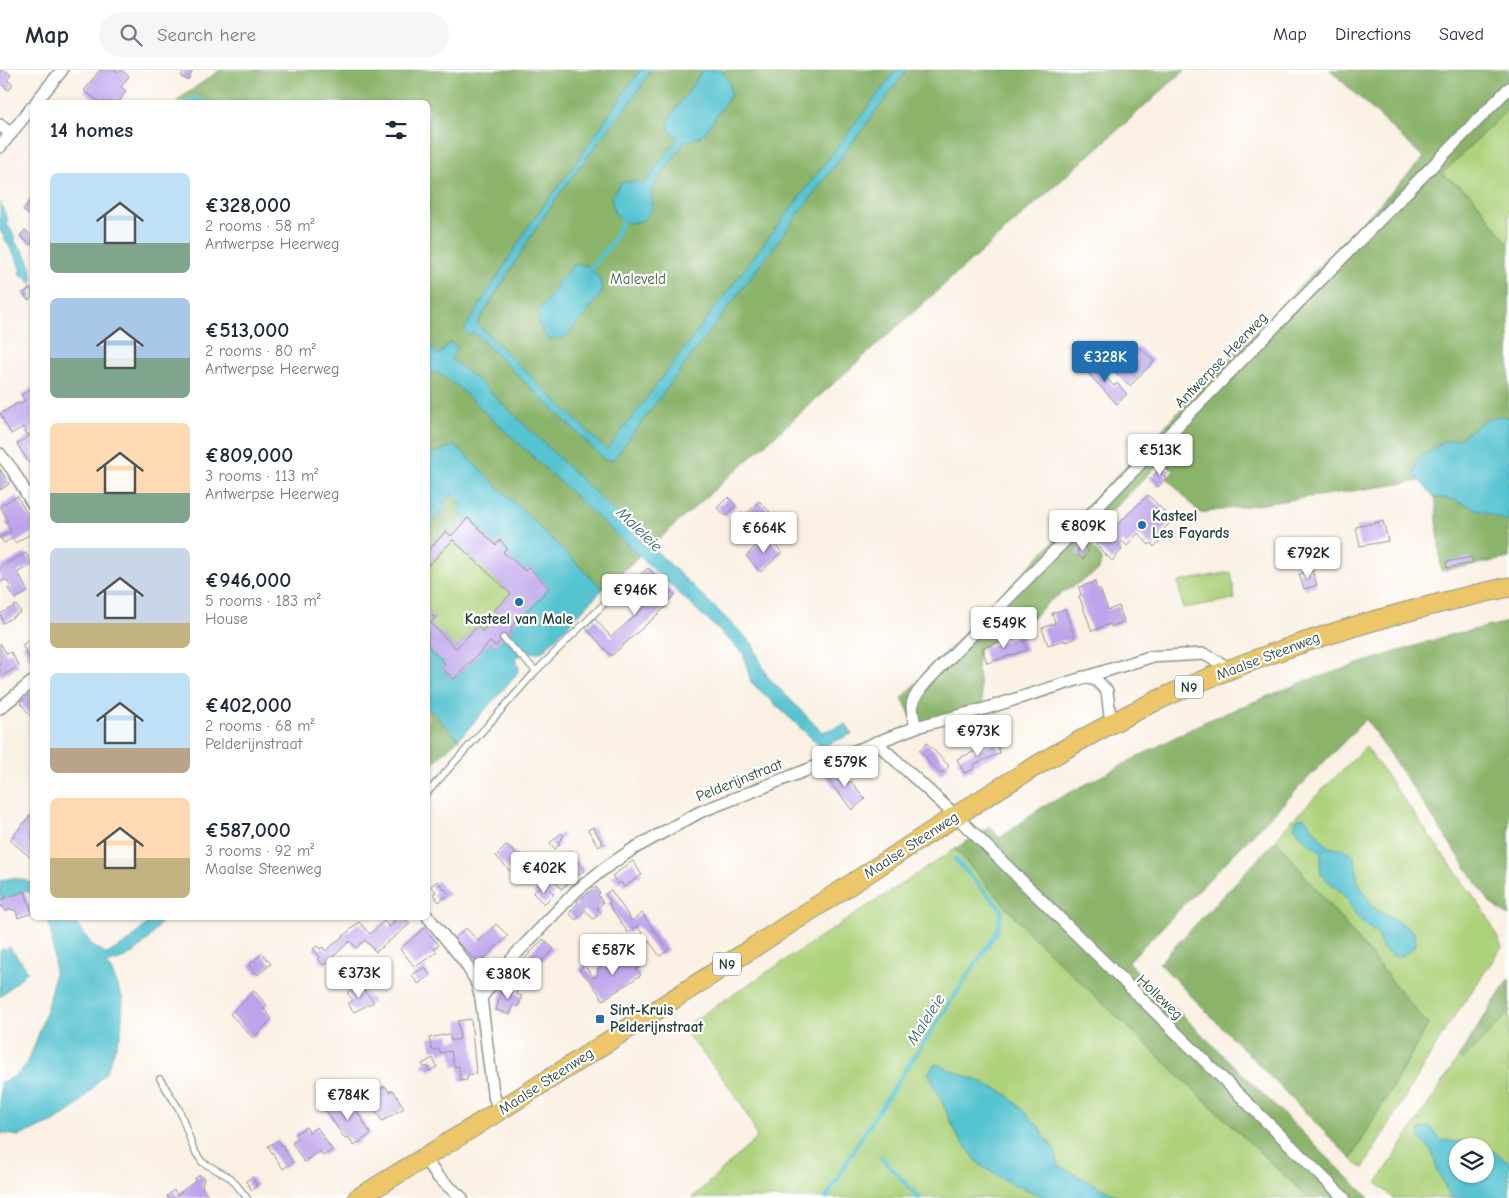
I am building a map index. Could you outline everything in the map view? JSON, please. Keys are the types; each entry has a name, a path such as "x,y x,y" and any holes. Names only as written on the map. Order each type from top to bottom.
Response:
{"main road":[{"name":"Maalse Steenweg","path":"358,1198 499,1111 956,816 1055,755 1111,724 1160,700 1230,670 1316,637 1443,602 1509,587"}],"street":[{"path":"38,100 62,70"},
{"name":"Antwerpse Heerweg","path":"916,727 911,710 913,701 929,679 1509,88"},
{"path":"0,148 30,110"},
{"path":"0,125 11,134"},
{"path":"0,454 12,469 30,500"},
{"name":"Pelderijnstraat","path":"481,998 516,954 576,891 604,868 700,812 916,727 984,709 1150,657 1204,654 1230,670"},
{"path":"1083,677 1096,680 1107,691 1111,724"},
{"path":"0,708 30,684"},
{"name":"Holleweg","path":"876,742 956,816 1344,1198"},
{"path":"430,920 472,972 481,998 490,1078 499,1111"},
{"path":"424,1158 438,1176 462,1198"}],"lane":[{"path":"430,790 536,671 606,602"},
{"path":"503,638 536,671"},
{"path":"160,1079 179,1109 194,1150 202,1162 231,1178 247,1198"}],"green space":[{"name":"Maleveld","path":"220,70 1185,70 603,589 455,445 430,455 430,100 179,99"},
{"path":"1330,70 1509,70 1509,108 1442,174 1471,194 1509,245 1509,558 1441,571 1434,479 1200,513 1167,478 1174,471 1162,461 1084,538 1102,558 1099,570 1051,600 1021,629 979,648 977,668 984,709 916,727 902,698 1424,158"},
{"path":"1509,108 1509,245 1471,194 1442,174"},
{"path":"452,494 463,505 459,511 468,518 451,536 446,532 430,549 430,524 446,507 442,503"},
{"path":"453,540 511,594 494,610 498,614 494,615 495,619 482,631 477,626 456,648 430,623 435,618 430,614 430,564"},
{"path":"1231,572 1235,599 1183,608 1178,582"},
{"path":"1509,622 1509,916 1491,904 1366,719 1128,962 1369,1198 1308,1198 1031,935 955,849 990,827 1000,838 1041,808 1204,722 1303,682 1446,636"},
{"path":"430,710 459,739 430,766"},
{"path":"1366,747 1486,914 1502,947 1445,1030 1363,1168 1351,1159 1428,1025 1276,840 1287,825"},
{"path":"1276,840 1428,1025 1351,1159 1159,963"},
{"path":"955,849 1031,935 1308,1198 692,1198 757,1138 735,1094 682,1028"},
{"path":"1509,979 1509,1198 1393,1198 1377,1183"},
{"path":"1509,979 1509,1013 1462,1061 1459,1057"}],"water":[{"path":"640,70 651,70 634,97 562,190 477,324 607,450 896,70 907,70 613,460 605,460 473,332 470,336 464,330 532,221 570,171"},
{"path":"703,70 721,70 730,83 730,96 704,134 690,141 686,140 651,191 653,208 643,221 627,223 614,213 611,197 621,183 638,181 643,185 678,138 669,130 669,119"},
{"path":"0,201 8,221 7,224 15,237 15,242 24,252 29,262 30,283 20,275 19,270 22,271 22,269 18,265 0,230"},
{"path":"574,265 586,265 598,276 603,290 585,316 564,338 548,339 540,327 538,312 554,290 558,281"},
{"path":"450,342 458,348 450,358 480,382 752,643 767,676 822,732 846,724 852,734 821,747 751,682 743,653 457,386 438,373 430,373 430,346 439,355"},
{"path":"1502,415 1509,418 1509,522 1454,500 1434,497 1414,474 1417,460 1443,442 1459,439 1485,420"},
{"path":"455,445 603,589 543,651 535,653 524,651 516,659 519,669 515,676 459,739 430,710 430,649 445,663 441,668 454,679 490,642 495,646 512,631 511,627 536,574 529,567 525,571 503,552 507,548 500,541 496,545 458,511 463,505 452,494 442,503 446,507 430,524 430,455"},
{"path":"1304,817 1328,847 1343,849 1352,854 1356,863 1358,881 1375,908 1380,913 1414,932 1416,944 1410,951 1398,956 1387,952 1382,947 1377,932 1361,921 1341,892 1323,876 1320,870 1321,859 1319,851 1303,838 1294,826 1297,819"},
{"path":"11,878 30,882 30,892 25,891 1,900 0,881"},
{"path":"48,920 74,920 93,946 107,954 131,940 150,920 162,920 152,935 131,955 106,964 112,972 123,999 121,1033 106,1072 77,1106 54,1122 19,1136 0,1133 0,1082 20,1072 31,1054 42,1025 54,974 52,939"},
{"path":"9,947 25,966 27,972 0,997 0,951 3,948 5,950"},
{"path":"935,1064 989,1085 1008,1095 1039,1127 1056,1153 1059,1166 1121,1198 1046,1198 1006,1181 981,1166 958,1137 928,1072"},
{"path":"1431,1127 1440,1140 1449,1141 1449,1183 1494,1183 1494,1152 1509,1162 1509,1198 1451,1198 1438,1172 1431,1150 1419,1138 1420,1129"}],"building":[{"path":"0,70 5,70 11,75 7,80 13,84 9,90 0,85"},
{"path":"100,70 116,70 118,72 121,70 129,76 121,87 126,91 120,100 97,100 84,91"},
{"path":"184,70 192,72 188,80 181,77"},
{"path":"30,200 30,216 23,210"},
{"path":"25,230 30,234 30,244 20,236"},
{"path":"30,289 30,298 28,300 23,293"},
{"path":"1139,347 1154,361 1130,386 1116,373 1126,362 1130,366 1138,358 1133,353"},
{"path":"1090,361 1114,386 1117,383 1127,394 1117,404 1083,368"},
{"path":"30,389 30,433 27,435 23,427 11,434 0,414 25,401 21,395"},
{"path":"30,435 30,462 29,463 17,444"},
{"path":"1164,465 1169,471 1158,487 1150,479"},
{"path":"0,469 9,484 0,490"},
{"name":"Kasteel Les Fayards","path":"1148,495 1173,520 1160,533 1164,537 1154,547 1151,543 1149,545 1138,533 1127,546 1122,541 1118,546 1122,550 1112,561 1096,545"},
{"path":"17,496 30,519 30,534 15,543 12,538 4,543 0,537 11,531 5,522 8,521 0,506"},
{"path":"728,497 736,505 726,516 717,508"},
{"path":"759,501 770,512 755,527 744,517"},
{"name":"Kasteel van Male","path":"468,518 496,545 500,540 507,548 503,552 525,571 529,567 549,588 511,627 512,631 495,646 490,642 454,679 441,667 445,663 430,649 430,623 456,648 478,626 482,631 495,619 494,615 498,614 494,610 511,594 453,540 430,564 430,549 446,531 451,536"},
{"path":"1383,521 1388,541 1360,546 1356,527"},
{"path":"766,536 782,552 761,572 746,556"},
{"path":"1082,544 1089,551 1083,559 1078,555 1077,551"},
{"path":"26,553 30,566 18,572 28,592 15,599 8,589 11,588 6,579 0,583 0,567"},
{"path":"1472,557 1473,563 1447,568 1446,562"},
{"path":"648,568 675,595 666,604 667,606 611,656 586,628 595,619 611,637 657,596 638,577"},
{"path":"1312,570 1317,585 1304,589 1299,574"},
{"path":"1095,582 1097,589 1100,589 1108,610 1119,606 1124,622 1111,627 1110,624 1092,631 1079,596 1081,595 1079,587"},
{"path":"16,605 21,612 3,623 0,614"},
{"path":"1065,609 1075,639 1048,645 1042,628 1055,623 1052,613"},
{"name":"Kasteel van Male","path":"430,615 435,618 430,623"},
{"path":"1021,635 1027,650 987,663 982,648"},
{"path":"30,640 30,659 22,645"},
{"path":"0,643 7,654 11,652 19,666 0,677"},
{"path":"30,694 30,715 20,702"},
{"path":"996,742 1000,753 973,765 974,769 964,773 957,759"},
{"path":"927,743 949,766 941,774 927,761 919,750"},
{"path":"837,768 848,783 851,781 865,799 852,810 823,773"},
{"path":"30,815 30,857 10,840"},
{"path":"593,827 603,844 599,847 588,830"},
{"path":"561,833 564,836 558,842 560,844 555,849 550,843"},
{"path":"507,845 522,861 511,872 496,856"},
{"path":"569,852 585,870 561,889 551,876 553,874 550,870 554,867 557,870 562,866 559,862"},
{"path":"633,861 642,875 624,887 621,882 618,884 612,876"},
{"path":"437,881 449,894 439,902 433,894 436,892 431,886"},
{"path":"543,883 554,894 544,904 533,893"},
{"path":"596,887 603,903 597,908 601,913 593,919 585,910 576,920 569,913 578,903 577,901"},
{"path":"611,890 632,921 642,913 668,950 660,956 637,926 628,933 608,903 611,902 605,894"},
{"path":"25,891 30,907 30,914 18,918 16,911 11,909 5,911 3,906 0,907 0,900"},
{"path":"394,920 407,920 410,924 376,952 365,940 356,948 350,941 324,965 318,959 320,957 313,949 317,946 320,949 323,947 326,951 359,922 370,934 384,921 389,927 395,922"},
{"path":"496,924 508,936 479,963 454,939 466,928 478,941"},
{"path":"424,928 439,945 434,949 437,952 415,967 400,949"},
{"path":"543,939 554,949 531,973 528,969 524,973 517,967"},
{"path":"262,953 271,964 258,975 249,965"},
{"path":"625,955 629,961 634,957 641,966 636,970 641,975 603,1000 591,982 579,970 584,965 594,978 602,965 605,969"},
{"path":"425,967 430,976 418,984 412,975"},
{"path":"338,972 343,979 336,984 331,976"},
{"path":"358,984 374,1002 354,1012 348,1004 353,1000 347,993"},
{"path":"503,986 517,990 516,994 522,996 518,1007 513,1005 510,1015 496,1010"},
{"path":"254,991 267,1005 264,1009 272,1019 253,1038 230,1014"},
{"path":"471,1019 476,1074 467,1075 467,1080 460,1081 459,1066 454,1067 451,1051 440,1053 439,1049 432,1050 429,1038 449,1034 451,1041 460,1039 458,1021"},
{"path":"433,1058 437,1067 429,1071 427,1066 424,1068 422,1064"},
{"path":"385,1086 389,1092 393,1090 404,1108 382,1121 367,1097"},
{"path":"347,1095 371,1134 354,1146 348,1137 345,1139 325,1109"},
{"path":"306,1127 309,1132 317,1127 332,1150 323,1156 320,1151 304,1162 292,1143 298,1139 295,1134"},
{"path":"278,1140 293,1162 283,1169 268,1146"},
{"path":"200,1175 204,1178 202,1187 210,1198 168,1198 167,1196 174,1190 177,1195"},
{"path":"252,1177 257,1186 252,1190 246,1181"}],"waterway":[{"name":"Maleleie","path":"192,100 196,98 200,100"},
{"path":"590,269 612,243 623,220"},
{"name":"Maleleie","path":"826,1198 862,1136 996,933 1002,910 955,859"},
{"path":"881,1157 919,1198"}],"place":[{"name":"Kasteel Les Fayards","path":"1142,525"},
{"name":"Kasteel van Male","path":"519,602"},
{"name":"Sint-Kruis Pelderijnstraat","path":"600,1019"}]}
